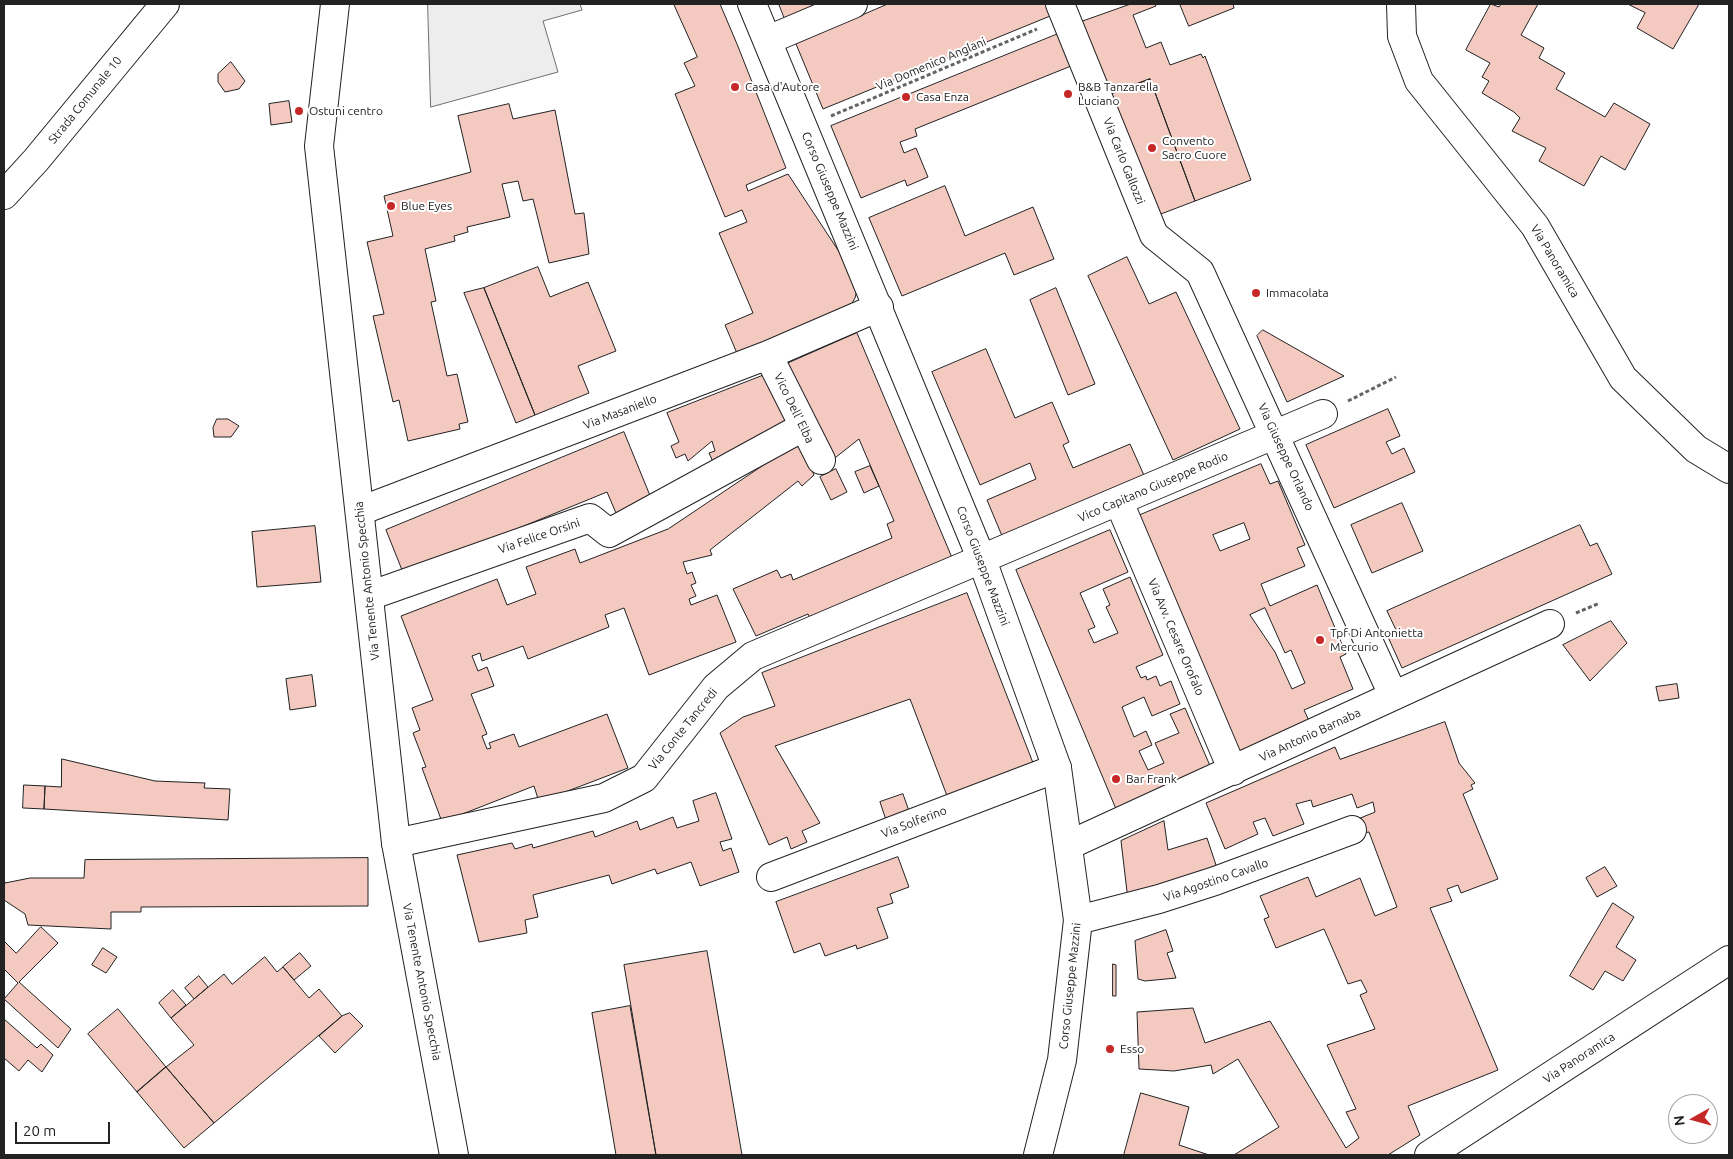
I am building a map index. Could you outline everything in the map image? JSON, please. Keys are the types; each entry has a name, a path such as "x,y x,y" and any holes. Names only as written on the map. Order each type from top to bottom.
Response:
{"street":[{"name":"Strada Comunale 10","path":"4,196 165,4"},
{"name":"Via Tenente Antonio Specchia","path":"335,4 319,146 396,843 454,1155"},
{"name":"Corso Giuseppe Mazzini","path":"752,4 982,560 1058,768 1078,920 1062,1060 1038,1155"},
{"path":"768,40 853,4"},
{"name":"Via Panoramica","path":"1401,4 1402,36 1419,81 1535,226 1622,378 1696,449 1729,469"},
{"name":"Via Carlo Gallozzi","path":"1063,10 1154,236"},
{"name":"Via Giuseppe Orlando","path":"1154,236 1200,272 1276,434 1394,695"},
{"name":"Via Masaniello","path":"360,511 768,355 878,307"},
{"name":"Vico Dell' Elba","path":"768,355 821,460"},
{"name":"Vico Capitano Giuseppe Rodio","path":"982,560 1323,414"},
{"name":"Via Felice Orsini","path":"369,596 590,518 609,533 804,427"},
{"name":"Via Avv. Cesare Orofalo","path":"1119,502 1233,771"},
{"name":"Via Conte Tancredi","path":"396,843 604,798 644,778 716,687 753,656 982,560"},
{"name":"Via Antonio Barnaba","path":"1069,845 1550,624"},
{"name":"Via Solferino","path":"771,876 1058,768"},
{"name":"Via Agostino Cavallo","path":"1078,920 1215,882 1352,830"},
{"name":"Via Panoramica","path":"1429,1155 1729,960"}],"path":[{"name":"Via Domenico Anglani","path":"803,128 1063,10"},
{"path":"1323,414 1396,377"}],"shaded area":[{"path":"428,4 580,4 582,10 543,21 558,72 431,107"}],"building":[{"path":"674,4 720,4 737,44 786,168 746,185 748,191 788,174 859,282 855,298 847,312 739,358 725,325 753,313 719,233 747,222 742,210 725,217 675,94 695,86 684,63 697,57"},
{"path":"779,4 825,4 785,19"},
{"path":"888,4 1050,4 1055,14 823,109 796,44"},
{"path":"1131,4 1155,4 1156,6 1133,15 1146,48 1161,42 1170,65 1201,54 1203,58 1205,56 1251,180 1195,201 1150,79 1108,95 1081,22"},
{"path":"1180,4 1233,4 1234,8 1189,26"},
{"path":"1491,4 1499,7 1501,4 1538,4 1521,35 1544,48 1539,58 1565,73 1556,89 1605,117 1614,103 1650,124 1625,170 1601,156 1584,186 1539,161 1546,148 1512,131 1520,118 1514,112 1482,93 1489,81 1482,77 1490,63 1466,50"},
{"path":"1628,4 1699,4 1673,49 1637,28 1645,13"},
{"path":"1063,32 1076,64 915,129 917,136 900,142 904,153 916,148 928,177 907,186 905,180 861,198 831,126"},
{"path":"231,62 245,81 239,89 225,92 218,82 218,74"},
{"name":"Convento Sacro Cuore","path":"1150,79 1195,201 1153,217 1108,95"},
{"path":"289,101 292,122 271,125 269,104"},
{"path":"509,104 513,119 555,110 575,214 584,213 589,254 549,263 533,199 523,201 518,181 502,184 510,217 467,227 468,232 454,236 455,241 425,249 436,301 431,302 447,376 457,374 468,422 459,424 460,429 408,441 399,400 393,402 373,316 384,314 367,242 393,236 384,196 471,172 458,116"},
{"path":"945,186 965,236 1033,207 1054,259 1014,275 1005,253 902,296 869,218"},
{"path":"1127,257 1149,304 1176,292 1240,429 1173,460 1088,276"},
{"path":"538,267 550,297 588,282 616,351 578,366 589,393 535,415 484,288"},
{"path":"484,288 535,415 516,423 464,293"},
{"path":"1056,288 1095,384 1068,395 1030,300"},
{"path":"1263,330 1344,376 1287,402 1257,336"},
{"path":"857,333 953,560 811,620 808,614 756,636 733,589 777,570 781,578 791,574 793,580 892,538 887,524 894,521 859,439 831,461 782,366"},
{"path":"986,349 1015,418 1052,402 1069,442 1063,445 1073,468 1130,444 1147,482 1005,543 987,500 1036,479 1030,463 980,485 932,372"},
{"path":"767,374 792,424 718,473 709,453 715,451 712,441 688,461 685,454 676,458 671,446 679,442 667,413"},
{"path":"1388,409 1400,436 1386,442 1392,454 1404,448 1415,472 1334,508 1306,445"},
{"path":"217,419 228,419 239,426 231,437 214,437 213,428"},
{"path":"624,432 651,498 616,513 607,492 404,575 386,530"},
{"path":"800,441 814,475 802,486 798,481 710,550 712,555 683,562 687,574 692,572 696,583 691,585 696,596 689,599 691,605 717,595 736,642 649,675 624,608 605,615 609,627 528,659 523,646 482,661 480,653 472,656 478,671 487,667 494,686 471,694 487,734 482,736 487,749 491,748 489,743 514,734 519,747 607,714 628,768 539,802 534,786 442,822 422,768 426,767 413,733 420,730 412,708 433,700 401,616 497,579 507,605 536,594 526,567 575,549 580,563 668,529"},
{"path":"1261,464 1270,484 1278,481 1305,545 1297,548 1305,566 1261,584 1270,606 1317,585 1346,654 1340,657 1353,689 1304,710 1311,725 1239,755 1138,516","holes":["1244,523 1250,539 1220,551 1213,535","1265,608 1285,653 1291,650 1305,683 1292,689 1275,652 1250,615"]},
{"path":"870,466 879,486 864,493 855,472"},
{"path":"836,469 847,492 831,500 820,477"},
{"path":"1402,503 1423,551 1372,573 1351,525"},
{"path":"1580,525 1590,546 1597,543 1612,574 1402,668 1388,637 1397,632 1387,611"},
{"path":"315,526 321,582 257,587 252,532"},
{"path":"1110,530 1128,572 1080,593 1095,627 1088,630 1094,643 1118,633 1106,607 1110,605 1103,589 1130,577 1163,655 1136,667 1141,678 1146,676 1147,680 1156,676 1160,686 1171,681 1180,704 1152,716 1144,697 1122,707 1134,737 1146,731 1152,745 1139,751 1148,770 1164,763 1155,743 1179,733 1170,714 1185,708 1211,768 1116,809 1016,570"},
{"path":"967,593 1035,768 949,801 910,699 775,746 820,823 802,831 807,842 791,849 787,837 769,845 720,733 743,717 775,706 762,673"},
{"path":"1611,621 1627,643 1590,681 1563,645"},
{"path":"312,675 316,706 290,710 286,679"},
{"path":"1677,684 1679,698 1659,701 1656,687"},
{"path":"1445,722 1459,763 1475,783 1471,785 1473,789 1463,794 1498,879 1461,893 1458,885 1447,889 1452,901 1430,908 1498,1070 1408,1106 1420,1135 1388,1155 1234,1155 1279,1127 1238,1059 1213,1074 1211,1065 1174,1071 1139,1069 1137,1012 1193,1008 1205,1043 1270,1021 1346,1148 1359,1138 1346,1112 1356,1109 1327,1045 1375,1029 1360,995 1367,992 1361,980 1348,984 1324,929 1276,948 1264,919 1269,917 1260,896 1308,877 1316,897 1360,878 1375,916 1397,907 1369,832 1363,833 1358,819 1375,812 1373,802 1357,808 1352,794 1313,807 1311,800 1296,804 1304,824 1273,836 1265,818 1253,822 1258,834 1225,849 1206,803 1335,747 1340,759"},
{"path":"62,759 155,781 205,783 204,788 230,789 228,820 44,809 45,786 61,787"},
{"path":"24,785 45,786 44,809 23,808"},
{"path":"716,793 732,839 720,842 723,851 731,848 739,872 700,886 691,862 657,874 655,869 612,884 609,875 533,895 538,917 525,920 527,933 479,942 457,855 512,843 515,849 532,844 533,848 593,831 595,837 637,821 640,830 673,817 677,828 699,821 693,801"},
{"path":"903,794 909,811 886,820 880,802"},
{"path":"1164,821 1168,850 1207,838 1217,868 1128,900 1121,841"},
{"path":"898,857 909,887 890,894 893,903 877,908 888,938 857,949 856,945 825,956 820,943 794,953 776,902"},
{"path":"368,858 368,906 141,907 141,912 111,912 111,929 28,925 25,914 4,900 4,879 5,883 30,878 84,878 85,860"},
{"path":"1605,867 1617,886 1597,897 1586,878"},
{"path":"1613,903 1634,917 1616,947 1636,960 1623,981 1605,971 1593,990 1570,976"},
{"path":"41,927 58,943 19,982 71,1029 58,1048 4,999 18,983 4,969 4,941 16,953"},
{"path":"1166,930 1173,951 1167,953 1176,978 1145,981 1138,979 1135,941"},
{"path":"103,948 117,957 106,973 92,965"},
{"path":"707,951 742,1155 656,1155 624,965"},
{"path":"300,953 311,966 294,980 283,967"},
{"path":"265,957 277,972 283,967 309,998 319,989 342,1016 214,1123 166,1067 194,1045 171,1018 224,974 232,984"},
{"path":"1113,964 1116,965 1116,996 1113,996"},
{"path":"199,976 208,987 194,999 185,988"},
{"path":"173,990 186,1005 171,1018 159,1003"},
{"path":"630,1006 656,1155 616,1155 592,1013"},
{"path":"118,1009 166,1067 137,1092 88,1034"},
{"path":"350,1013 363,1026 335,1053 319,1036 342,1016"},
{"path":"4,1019 37,1048 41,1044 53,1055 42,1072 28,1060 19,1071 4,1058"},
{"path":"166,1067 214,1123 184,1148 137,1092"},
{"path":"1141,1093 1189,1107 1179,1145 1209,1155 1124,1155"}],"place":[{"name":"Casa d'Autore","path":"735,87"},
{"name":"B&B Tanzarella Luciano","path":"1068,94"},
{"name":"Casa Enza","path":"906,97"},
{"name":"Ostuni centro","path":"299,111"},
{"name":"Convento Sacro Cuore","path":"1152,148"},
{"name":"Blue Eyes","path":"391,206"},
{"name":"Immacolata","path":"1256,293"},
{"name":"Tpf Di Antonietta Mercurio","path":"1320,640"},
{"name":"Bar Frank","path":"1116,779"},
{"name":"Esso","path":"1110,1049"}]}
